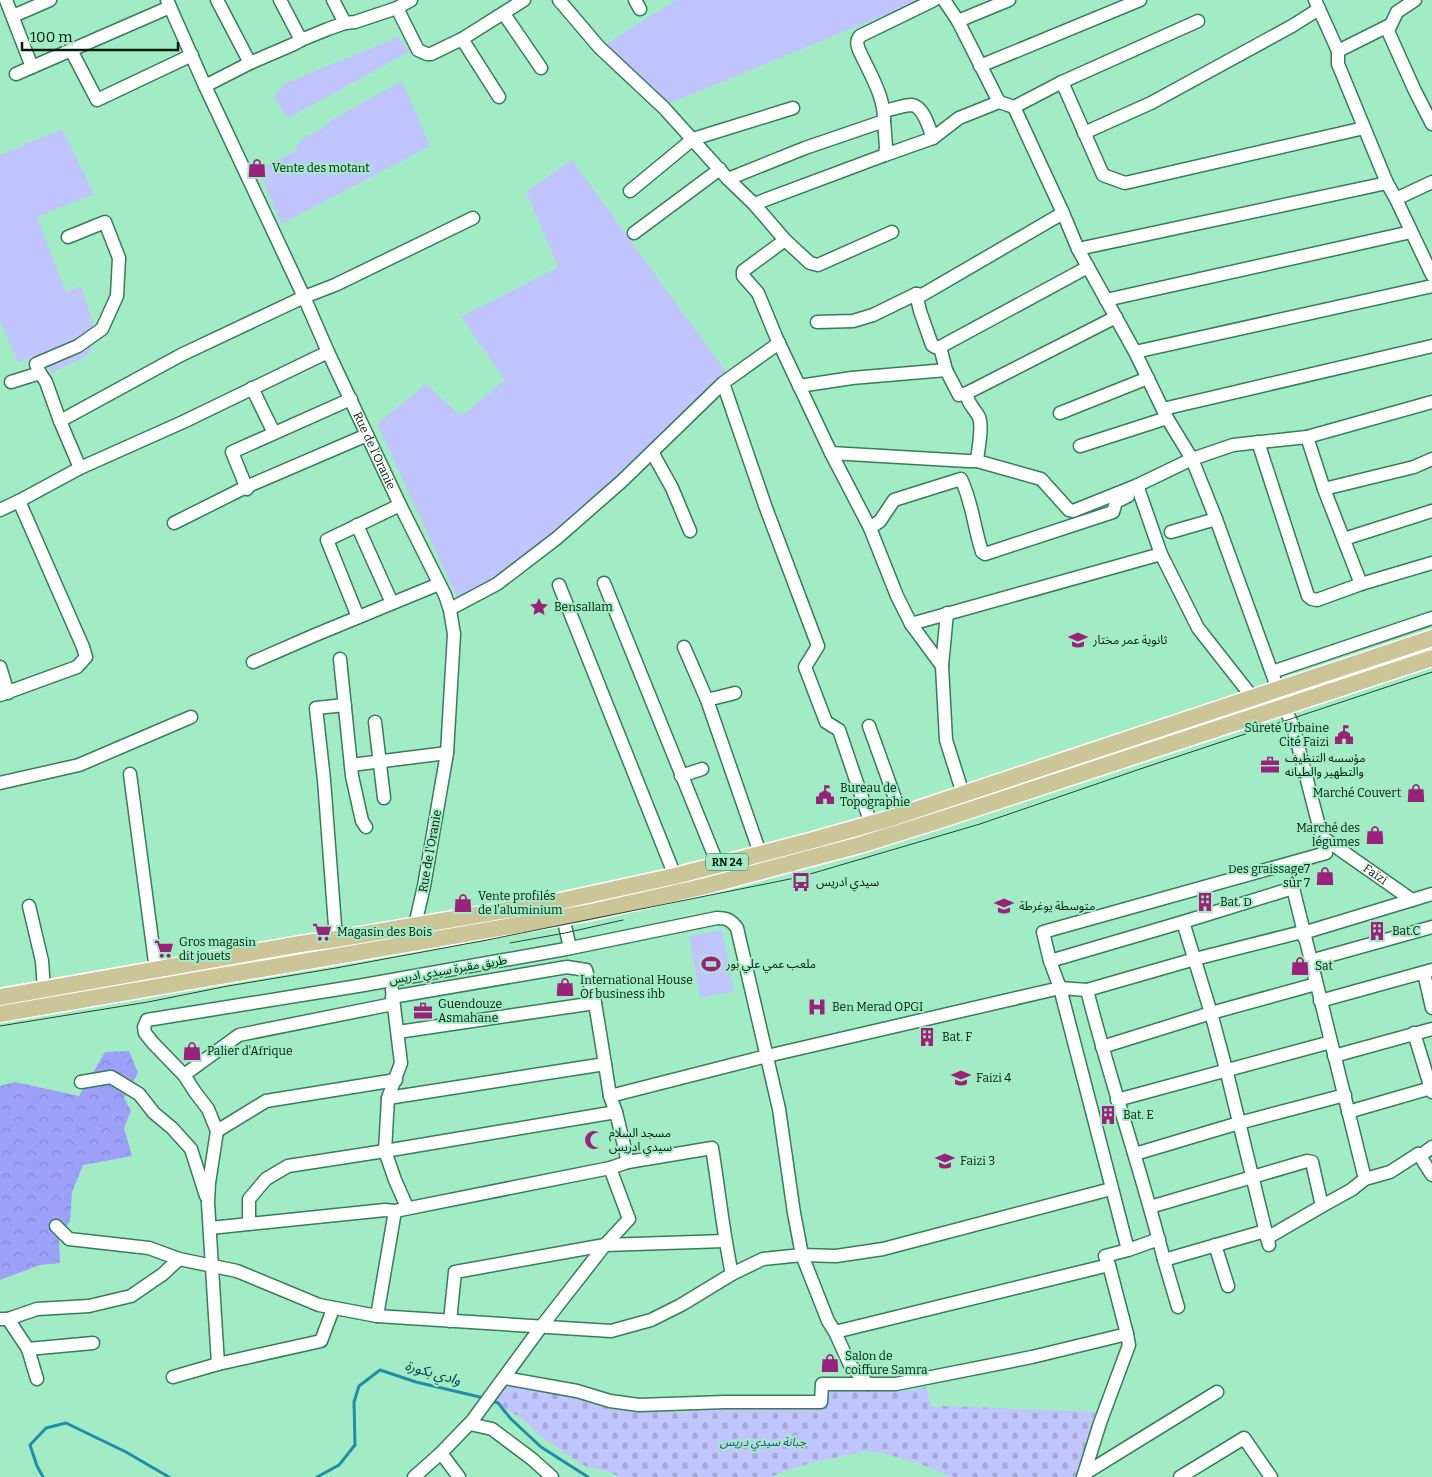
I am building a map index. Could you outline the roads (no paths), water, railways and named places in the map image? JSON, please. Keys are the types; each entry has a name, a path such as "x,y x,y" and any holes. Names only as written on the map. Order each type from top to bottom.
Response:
{"main road":[{"name":"RN 24","path":"0,997 560,900 676,876 901,815 1432,638"},
{"name":"RN 24","path":"0,1014 587,913 723,882 943,819 1432,658"}],"street":[{"path":"6,0 32,67"},
{"path":"13,16 50,0"},
{"path":"217,0 250,63"},
{"path":"280,0 301,40"},
{"path":"333,0 346,23"},
{"path":"205,86 301,40 412,0"},
{"path":"394,6 418,50 422,53 431,54 462,39 524,0"},
{"path":"559,0 599,47 664,108 785,240 810,263 818,266 892,232"},
{"path":"885,155 882,100 856,42 860,36 934,0"},
{"path":"944,0 958,21 999,102"},
{"path":"958,21 1009,0"},
{"path":"980,66 1140,0"},
{"path":"1415,0 1397,12 1388,31 1415,91 1428,108 1432,124"},
{"path":"16,74 169,4"},
{"name":"Rue de l'Oranie","path":"169,4 328,352 450,609 454,634 447,754 424,886 415,925 414,943"},
{"path":"1084,133 1151,103 1292,26 1317,4 1338,50 1338,64 1387,183 1411,232 1426,249 1432,275"},
{"path":"504,14 541,68"},
{"path":"754,204 933,138 959,118 999,102 1014,107 1062,82 1198,21"},
{"path":"1338,50 1390,25"},
{"path":"462,39 499,97"},
{"path":"71,50 97,100 192,55"},
{"path":"1062,82 1103,175 1125,183 1364,128"},
{"path":"634,233 724,174 805,148 911,105 920,109 933,138"},
{"path":"1014,107 1078,249 1135,352 1165,413 1192,459 1293,726 1326,853 1043,932 1050,961 1060,988 1128,1250"},
{"path":"630,191 693,139 793,108"},
{"path":"1396,199 1432,182"},
{"path":"1078,249 1387,183"},
{"path":"817,322 853,321 873,315 916,294 922,295 1063,213"},
{"path":"60,420 182,355 304,297 335,285 473,218"},
{"path":"68,237 105,222 119,258 117,296 102,329 78,346 36,364 46,382 80,468"},
{"path":"1106,300 1411,232"},
{"path":"785,240 743,271 743,276 758,293 779,343 831,454 870,528 897,596 911,624 942,666"},
{"path":"916,294 920,311 932,345 935,348 1088,267"},
{"path":"1135,352 1432,286"},
{"path":"940,347 946,370 959,395 967,393 1116,317"},
{"path":"450,609 498,584 550,544 615,487 723,383 779,343"},
{"path":"1080,446 1165,413 1432,346"},
{"path":"0,510 80,468 183,422 328,352"},
{"path":"799,386 852,378 946,370"},
{"path":"11,382 40,373"},
{"path":"1060,413 1148,378"},
{"path":"723,383 766,508 818,646 805,667 826,722 839,730 871,824"},
{"path":"252,388 274,433"},
{"path":"967,393 966,397 979,417 977,460"},
{"path":"247,488 232,452 351,399"},
{"path":"870,528 880,521 894,500 961,479 966,489 982,552 985,554 1113,512 1116,502 1138,488 1192,459 1232,445 1307,437 1432,402"},
{"path":"174,523 247,488 367,435"},
{"path":"1307,437 1324,488 1361,584"},
{"path":"1258,442 1308,596 1312,599 1317,600 1361,584 1432,563"},
{"path":"652,452 672,488 690,531"},
{"path":"831,454 977,460 1041,479 1069,510 1073,511 1138,488"},
{"path":"1324,488 1414,467 1432,459"},
{"path":"1138,488 1161,554 1198,628 1253,698"},
{"path":"0,667 4,694 77,667 86,657 83,646 19,501"},
{"path":"358,617 327,540 400,505"},
{"path":"1344,539 1432,511"},
{"path":"1171,532 1216,519"},
{"path":"357,525 392,603"},
{"path":"911,624 1161,554"},
{"path":"604,583 718,865 723,882"},
{"path":"253,662 439,584"},
{"path":"559,585 676,876"},
{"path":"947,613 942,666 946,740 963,794"},
{"path":"1272,672 1432,618"},
{"path":"684,647 706,700 760,853"},
{"path":"340,659 351,765 362,822 366,828"},
{"path":"706,700 735,693"},
{"path":"336,939 324,780 316,708 345,705"},
{"path":"0,783 79,765 191,717"},
{"path":"375,722 384,798"},
{"path":"869,726 901,815"},
{"path":"351,765 447,754"},
{"path":"681,776 702,769"},
{"path":"130,774 156,970"},
{"name":"Faïzi","path":"1322,837 1412,900"},
{"path":"1050,961 1293,888 1365,1179"},
{"path":"610,1096 767,1056 1060,988 1086,990 1304,933 1432,894"},
{"path":"29,906 42,961 44,990"},
{"path":"563,917 568,948 567,967"},
{"name":"طريق مقبرة سيدي ادريس","path":"184,1074 153,1044 145,1032 144,1027 147,1020 391,980 568,948 717,918 726,918 733,923 738,936 767,1056"},
{"path":"1183,922 1226,1069 1267,1238"},
{"path":"1310,961 1432,926"},
{"path":"1304,933 1316,984"},
{"path":"218,1364 208,1204 209,1183 217,1131 208,1109 194,1092 184,1074 239,1035 393,1001 567,967 586,970 595,1002 610,1096 616,1112 628,1162"},
{"path":"1320,1001 1428,972 1432,1008"},
{"path":"377,1316 401,1209 395,1180 385,1151 388,1098 401,1063 391,980"},
{"path":"1102,1047 1211,1013 1316,984"},
{"path":"1086,990 1178,1306"},
{"path":"398,1032 595,1002"},
{"path":"1334,1056 1432,1029"},
{"path":"1348,1112 1431,1090 1414,1033"},
{"path":"1117,1100 1331,1042"},
{"path":"767,1056 779,1109 802,1255 828,1321 850,1365 868,1384"},
{"path":"388,1098 605,1064"},
{"path":"81,1082 111,1077 139,1094 154,1113 172,1128 191,1149 208,1204"},
{"path":"217,1131 266,1101 396,1080"},
{"path":"1135,1154 1239,1123 1345,1095"},
{"path":"249,1224 249,1199 266,1180 288,1166 616,1112"},
{"path":"1164,1260 1215,1245 1267,1238 1350,1190 1365,1179 1390,1172 1418,1154 1420,1156 1432,1147"},
{"path":"210,1228 401,1209 610,1168 628,1162 712,1148 720,1194 725,1241 732,1274"},
{"path":"1420,1156 1432,1175"},
{"path":"1150,1207 1302,1162 1312,1162 1322,1206"},
{"path":"414,1477 471,1422 541,1327 605,1245 629,1218 610,1168"},
{"path":"56,1226 68,1239 149,1248 179,1259 238,1271 333,1309 377,1316 611,1331 651,1320 681,1305 732,1274 763,1259 802,1255 836,1256 884,1249 1111,1189"},
{"path":"1083,1475 1129,1345 1109,1265 1105,1256 1159,1239"},
{"path":"450,1321 455,1272 605,1245 725,1241"},
{"path":"1215,1245 1228,1286"},
{"path":"37,1379 28,1349 4,1319 37,1309 89,1306 131,1296 163,1274 179,1259"},
{"path":"835,1332 1109,1265"},
{"path":"173,1378 218,1364 321,1341 333,1309"},
{"path":"505,1378 577,1391 610,1401 639,1405 725,1402 821,1402 822,1384 896,1384 1032,1357 1127,1334"},
{"path":"28,1349 93,1343"},
{"path":"1083,1475 1217,1392"},
{"path":"471,1422 492,1429 552,1477"},
{"path":"1180,1477 1244,1438 1271,1477"},
{"path":"441,1453 459,1477"}],"waterway":[{"name":"وادي بكورة","path":"317,1477 339,1465 355,1445 354,1402 359,1386 380,1370 416,1382 484,1398"},
{"name":"وادي بكورة","path":"490,1400 498,1403 511,1419 541,1447 588,1477"},
{"name":"وادي بكورة","path":"43,1477 30,1445 46,1428 66,1423 126,1452 169,1477"}],"tram line":[{"path":"0,1026 148,1002 487,940 800,877 980,824 1432,672"},
{"path":"510,943 623,920"}],"place":[{"name":"Vente des motant","path":"257,168"},
{"name":"Bensallam","path":"539,607"},
{"name":"ثانوية عمر مختار","path":"1078,640"},
{"name":"Sûreté Urbaine Cité Faizi","path":"1344,735"},
{"name":"مؤسسه التنظيف والتطهير والطيانه","path":"1270,765"},
{"name":"Marché Couvert","path":"1416,793"},
{"name":"Bureau de Topographie","path":"825,795"},
{"name":"Marché des légumes","path":"1375,835"},
{"name":"Des graissage7 sûr 7","path":"1325,876"},
{"name":"سيدي ادريس","path":"801,882"},
{"name":"Bat. D","path":"1205,902"},
{"name":"Vente profilés de l'aluminium","path":"463,903"},
{"name":"متوسطة يوغرطة","path":"1004,906"},
{"name":"Bat.C","path":"1377,931"},
{"name":"Magasin des Bois","path":"322,932"},
{"name":"Gros magasin dit jouets","path":"164,949"},
{"name":"ملعب عمي علي بور","path":"711,964"},
{"name":"Sat","path":"1300,966"},
{"name":"International House Of business ihb","path":"565,987"},
{"name":"Ben Merad OPGI","path":"817,1007"},
{"name":"Guendouze Asmahane","path":"423,1011"},
{"name":"Bat. F","path":"927,1037"},
{"name":"Palier d'Afrique","path":"192,1051"},
{"name":"Faizi 4","path":"961,1078"},
{"name":"Bat. E","path":"1108,1115"},
{"name":"مسجد السلام سيدي ادريس","path":"594,1140"},
{"name":"Faizi 3","path":"945,1161"},
{"name":"Salon de coiffure Samra","path":"830,1363"}],"park label":[{"name":"جبانة سيدي دريس","path":"763,1442"}]}
